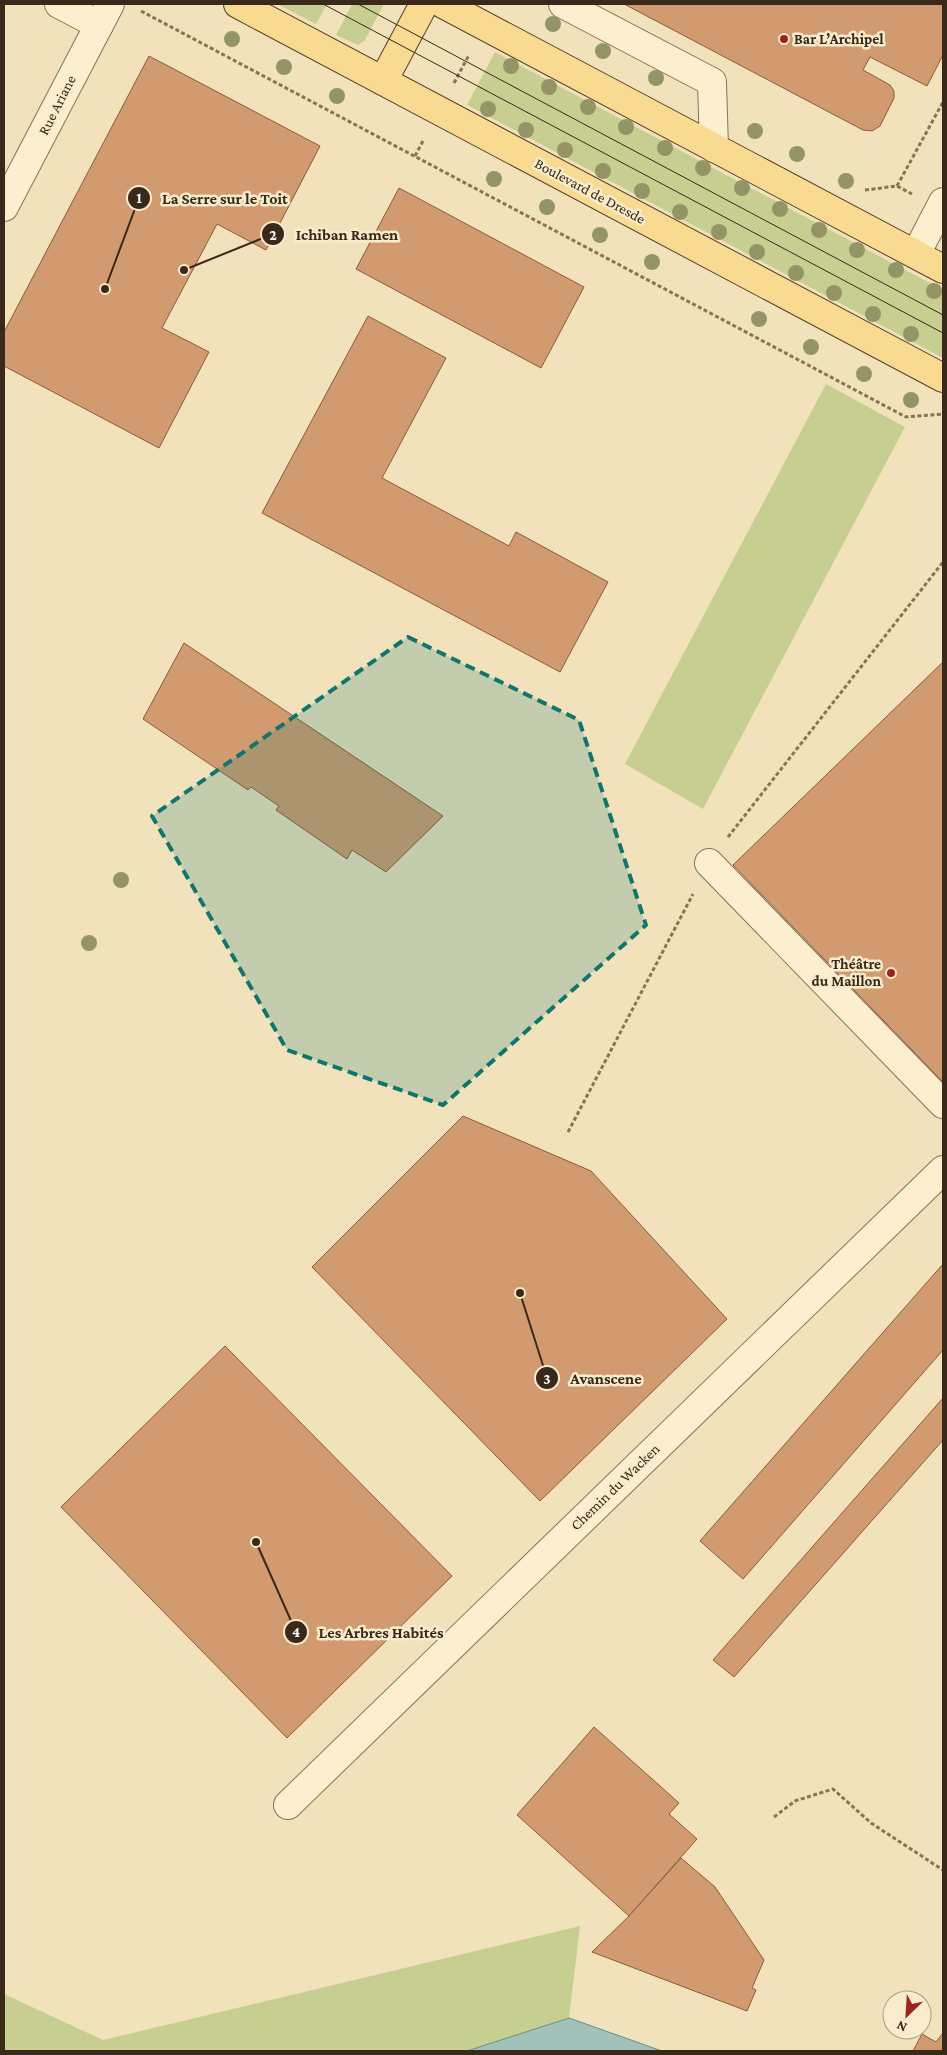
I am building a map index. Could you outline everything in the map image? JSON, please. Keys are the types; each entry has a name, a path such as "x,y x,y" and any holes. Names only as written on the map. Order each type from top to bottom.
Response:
{"main road":[{"name":"Boulevard de Dresde","path":"238,4 943,378"},
{"path":"383,81 424,4"},
{"path":"443,4 943,269"}],"street":[{"path":"59,4 115,12"},
{"path":"563,4 712,82 714,148"},
{"name":"Rue Ariane","path":"4,207 115,12"},
{"path":"916,254 943,202"},
{"path":"709,863 943,1104"},
{"name":"Chemin du Wacken","path":"288,1805 943,1170"}],"path":[{"path":"115,12 906,417 943,414"},
{"path":"897,186 943,102"},
{"path":"568,1132 714,855 943,562"},
{"path":"774,1817 794,1801 833,1789 871,1822 943,1870"}],"highlighted area":[{"path":"408,637 579,720 646,925 443,1105 287,1050 152,816"}],"green space":[{"path":"277,4 327,4 316,24"},
{"path":"352,4 384,4 365,40 358,45 336,35"},
{"path":"495,52 943,290 943,358 467,105"},
{"path":"826,384 905,427 703,809 625,764"},
{"path":"580,1926 569,2018 467,2051 4,2051 4,1994 103,2040"}],"water":[{"path":"569,2018 662,2051 467,2051"}],"building":[{"path":"624,4 943,4 943,55 927,86 870,57 863,70 890,85 894,91 894,98 880,126 872,131 863,130"},
{"path":"149,56 320,146 266,250 217,224 162,328 209,352 159,448 4,366 4,332"},
{"path":"399,188 584,287 541,368 356,269"},
{"path":"368,316 446,358 382,478 509,546 516,532 608,582 560,672 262,513"},
{"path":"184,643 443,816 386,872 352,850 347,859 276,810 279,806 251,787 248,790 143,719"},
{"name":"Théâtre du Maillon","path":"943,662 943,1082 733,865"},
{"path":"463,1116 591,1171 727,1319 540,1501 312,1267"},
{"path":"943,1264 943,1350 743,1579 700,1541"},
{"path":"225,1346 452,1576 287,1738 61,1507"},
{"path":"943,1398 943,1440 734,1677 713,1660"},
{"path":"594,1727 679,1803 669,1814 697,1839 629,1916 517,1815"},
{"path":"681,1858 715,1887 764,1960 752,1988 756,1990 747,2011 592,1952 629,1916"},
{"path":"943,2033 943,2051 913,2051 919,2040 932,2040 936,2042"}],"tram line":[{"path":"323,4 943,333"},
{"path":"358,4 943,315"}],"place":[{"name":"Bar L’Archipel","path":"784,39"},
{"name":"Ichiban Ramen","path":"184,270"},
{"name":"La Serre sur le Toit","path":"105,289"},
{"name":"Théâtre du Maillon","path":"891,973"},
{"name":"Avanscene","path":"520,1293"},
{"name":"Les Arbres Habités","path":"256,1542"}]}
